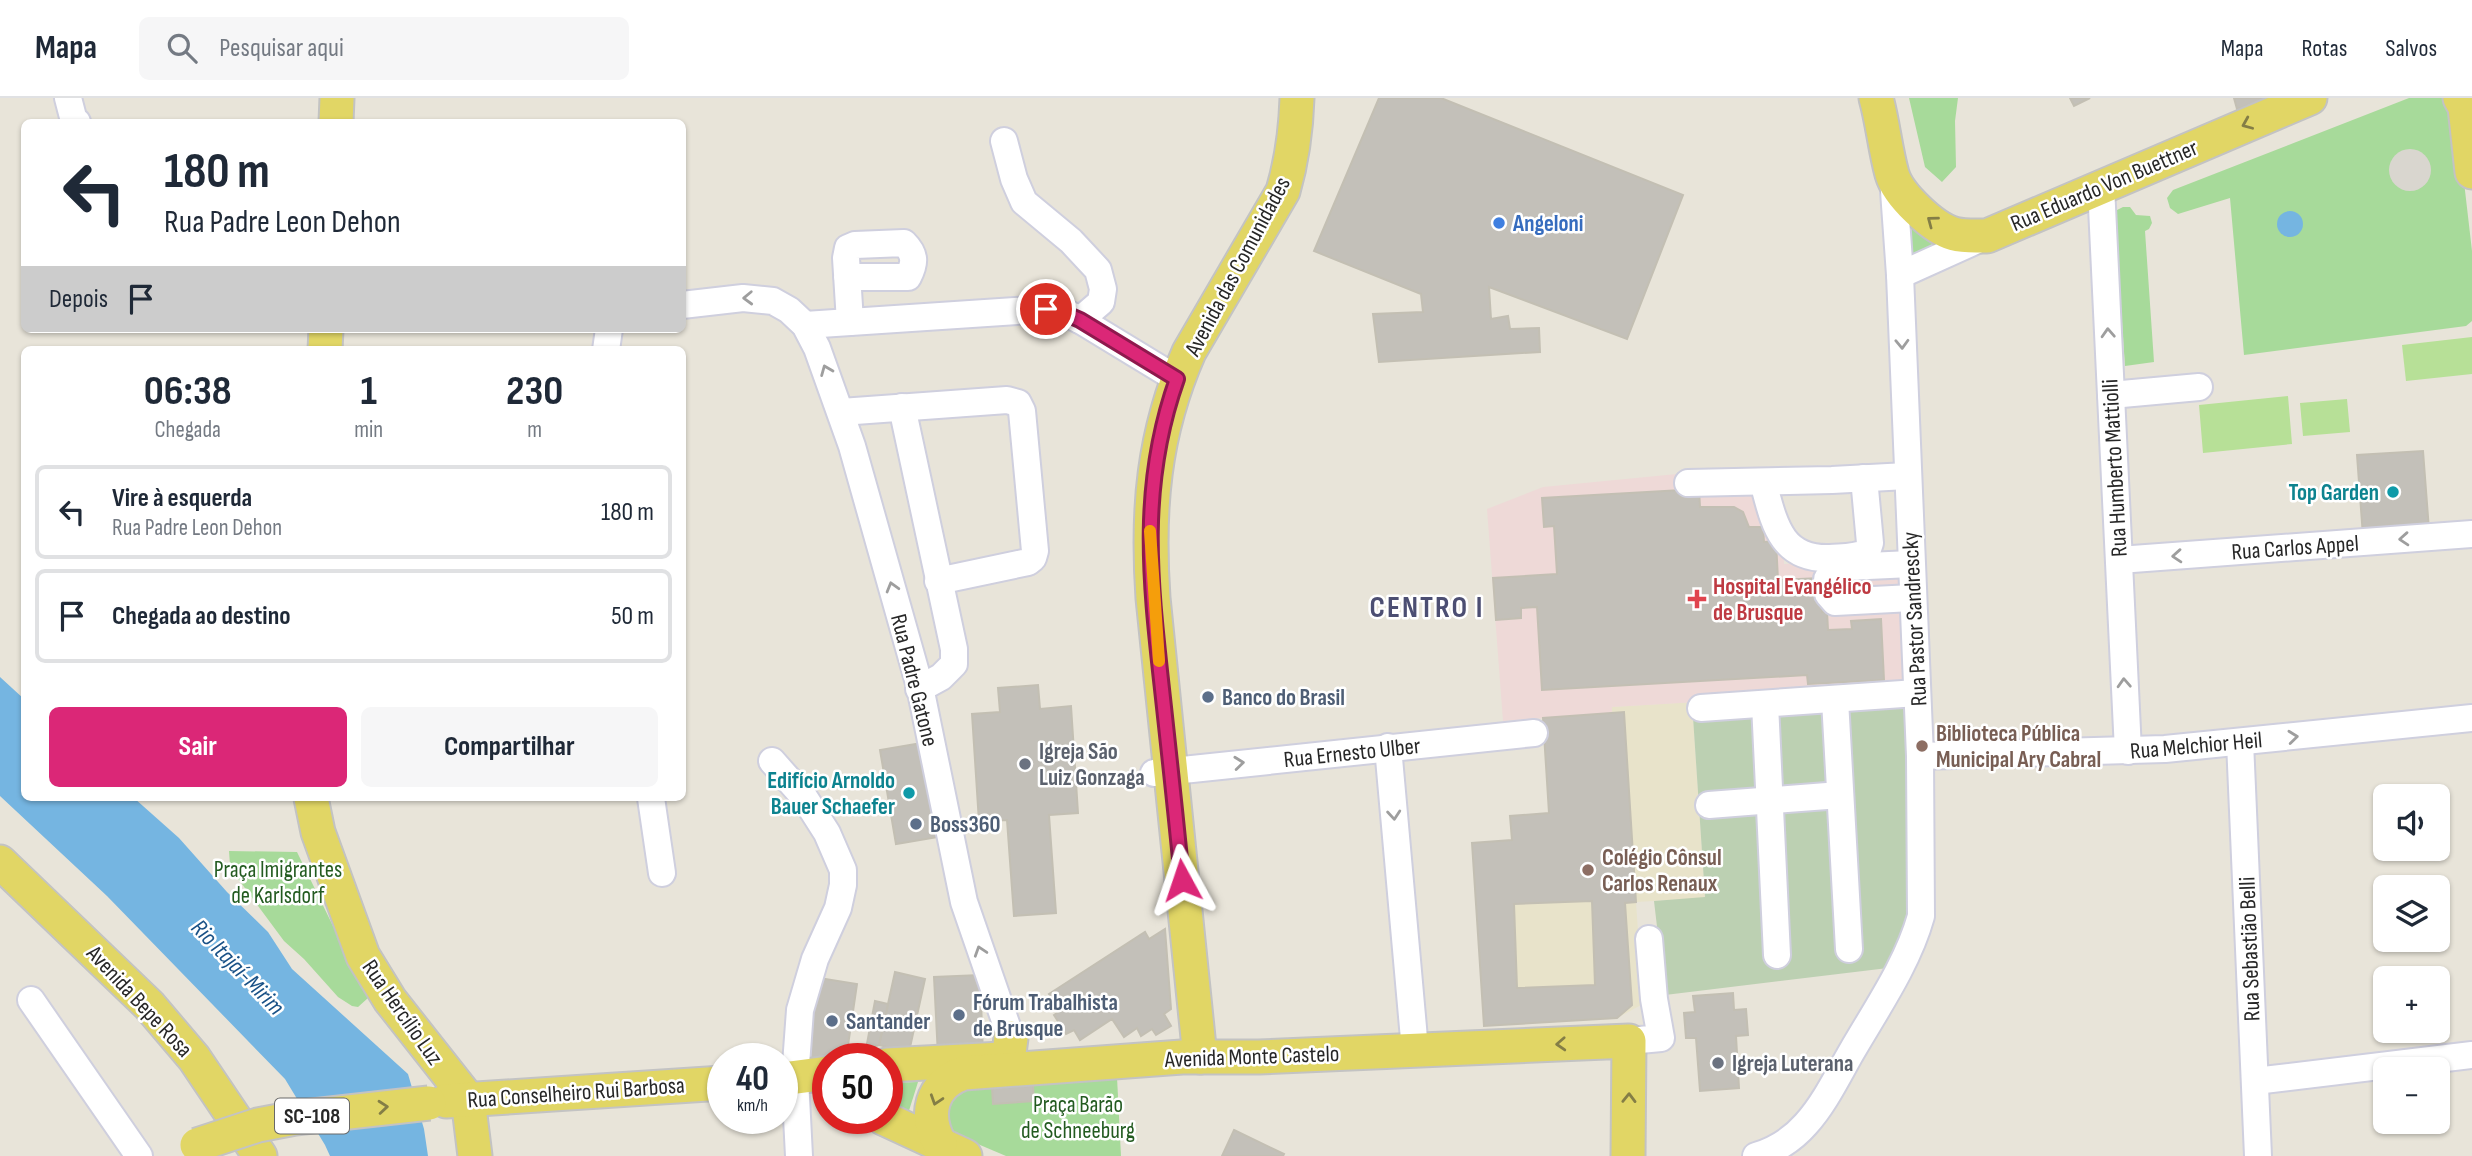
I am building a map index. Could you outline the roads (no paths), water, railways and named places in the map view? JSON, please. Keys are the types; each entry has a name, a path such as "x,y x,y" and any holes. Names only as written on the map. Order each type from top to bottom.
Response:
{"main road":[{"path":"336,119 337,98"},
{"name":"Avenida das Comunidades","path":"1191,1057 1144,598 1143,489 1162,430 1170,374 1189,352 1283,191 1292,156 1291,98"},
{"name":"Rua Eduardo Von Buettner","path":"1987,236 2310,98"},
{"path":"2463,101 2472,172"},
{"path":"1876,104 1893,177 1922,214 1937,226 1954,234 1987,236"},
{"name":"Rua Hercílio Luz","path":"312,801 318,832 363,956 390,1000 468,1099"},
{"name":"Avenida Bepe Rosa","path":"0,862 149,1005 194,1058 260,1156"},
{"path":"1011,1038 1017,1049 1025,1055 1089,1054 1118,1061"},
{"path":"903,1064 1002,1059 1009,1053 1011,1038"},
{"path":"1628,1156 1629,1041"},
{"name":"Avenida Monte Castelo","path":"953,1150 932,1130 936,1093 946,1081 955,1076 1015,1068 1191,1057 1259,1057 1629,1041"},
{"name":"Rua Conselheiro Rui Barbosa","path":"187,1151 258,1125 295,1118 468,1099 707,1084"},
{"path":"468,1099 475,1156"},
{"path":"903,1127 953,1150"}],"street":[{"path":"68,98 73,119"},
{"path":"1004,141 1024,202 1070,241 1098,270 1103,289 1101,302 1080,320"},
{"name":"Rua Pastor Sandrescky","path":"1756,1156 1789,1140 1812,1116 1876,1010 1916,933 1923,901 1920,756 1900,275 1893,177"},
{"name":"Rua Humberto Mattiolli","path":"2101,186 2128,751"},
{"name":"Rua Eduardo Von Buettner","path":"1900,275 1987,236"},
{"path":"847,277 850,322"},
{"path":"686,305 760,298 773,301 789,310 805,325 1046,309 1080,320 1170,374"},
{"name":"Rua Padre Gatone","path":"805,325 817,348 841,412 919,689 964,902 1011,1038"},
{"path":"2111,395 2199,387"},
{"path":"841,412 1007,400 1018,403 1022,411 1035,551 1033,558 1028,562 938,581"},
{"path":"902,407 954,649 954,664 940,677 919,689"},
{"path":"1688,483 1907,476"},
{"path":"1763,482 1771,511 1792,550 1806,556 1822,558 1860,556 1867,552 1870,543 1864,478"},
{"name":"Rua Carlos Appel","path":"2119,560 2472,534"},
{"path":"1911,564 1846,567 1833,571 1827,579 1828,594 1835,602 1912,598"},
{"path":"1701,708 1917,693"},
{"path":"1835,700 1849,949"},
{"path":"1765,704 1777,955"},
{"name":"Rua Melchior Heil","path":"1920,756 2128,751 2472,718"},
{"name":"Rua Ernesto Ulber","path":"1162,772 1534,733"},
{"name":"Rua Sebastião Belli","path":"2240,742 2258,1156"},
{"path":"1388,747 1415,1050"},
{"path":"772,761 804,797 822,824 843,870 838,908 815,959 800,1010 795,1043"},
{"path":"1709,806 1840,795"},
{"path":"651,801 662,873"},
{"path":"1629,1041 1661,1038 1654,999 1649,939"},
{"path":"31,1000 139,1156"},
{"path":"2255,1081 2472,1055"},
{"path":"796,1134 799,1156"}],"water":[{"path":"2290,211 2299,215 2303,224 2299,233 2290,237 2281,233 2277,224 2281,215"},
{"name":"Rio Itajaí-Mirim","path":"0,677 21,696 21,801 137,801 179,838 227,892 268,932 292,969 408,1074 424,1129 428,1156 330,1156 285,1079 107,896 0,796"}],"place":[{"name":"Angeloni","path":"1499,223"},
{"name":"Top Garden","path":"2393,492"},
{"name":"Hospital Evangélico de Brusque","path":"1697,599"},
{"name":"Banco do Brasil","path":"1208,697"},
{"name":"Biblioteca Pública Municipal Ary Cabral","path":"1922,746"},
{"name":"Igreja São Luiz Gonzaga","path":"1025,764"},
{"name":"Edifício Arnoldo Bauer Schaefer","path":"909,793"},
{"name":"Boss360","path":"916,824"},
{"name":"Colégio Cônsul Carlos Renaux","path":"1588,870"},
{"name":"Fórum Trabalhista de Brusque","path":"959,1015"},
{"name":"Santander","path":"832,1021"},
{"name":"Igreja Luterana","path":"1718,1063"}],"district":[{"name":"CENTRO I","path":"1427,607"}],"park label":[{"name":"Praça Imigrantes de Karlsdorf","path":"278,882"},
{"name":"Praça Barão de Schneeburg","path":"1078,1117"}]}
